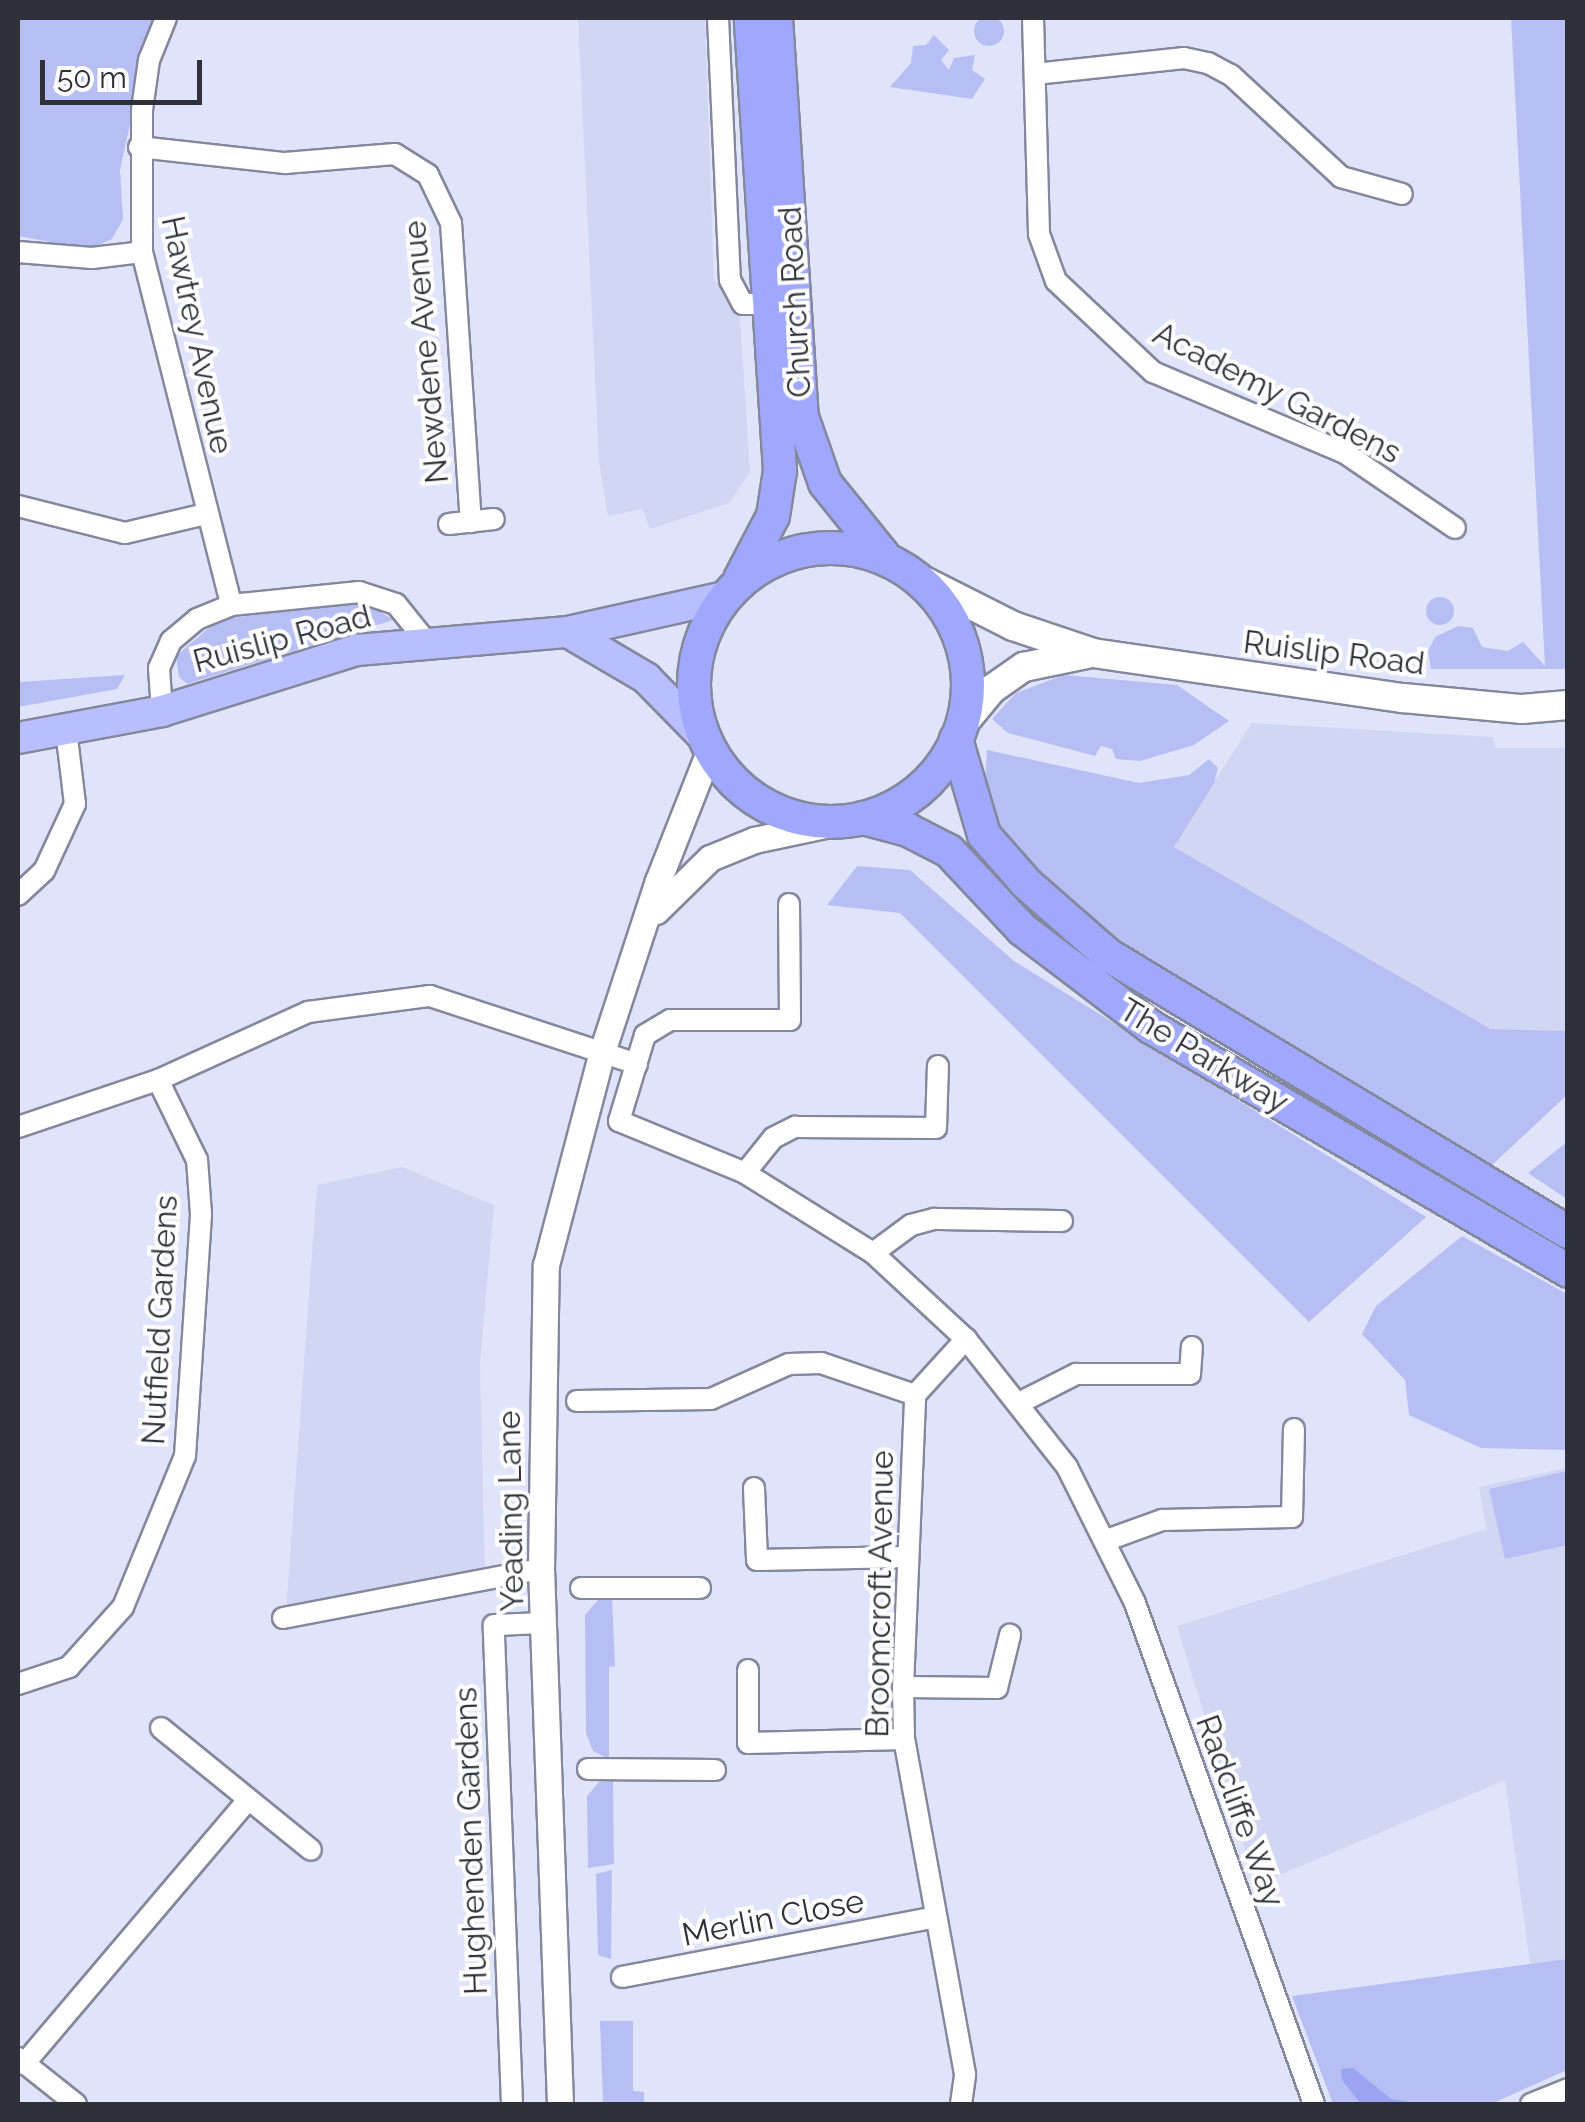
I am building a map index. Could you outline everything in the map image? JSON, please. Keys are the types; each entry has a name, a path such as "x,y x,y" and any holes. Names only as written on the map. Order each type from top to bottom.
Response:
{"highway":[{"name":"Church Road","path":"730,592 773,516 780,471 765,304 750,18"},
{"name":"Church Road","path":"776,18 802,417 832,495 901,568"},
{"path":"826,548 901,568 958,632 967,666 959,732 932,778 909,798 851,820 800,819 765,806 734,783 707,743 694,674 701,639 730,592 792,553 826,548"},
{"name":"The Parkway","path":"959,732 984,835 1068,920 1176,1001 1568,1232"},
{"name":"The Parkway","path":"851,820 937,843 1083,980 1556,1264"}],"main road":[{"name":"Ruislip Road","path":"901,568 1013,626 1094,653 1402,698 1522,708 1568,705"},
{"name":"Ruislip Road","path":"18,738 162,711 305,663 425,640 568,632 730,592"},
{"path":"568,632 646,678 707,743"},
{"name":"Ruislip Road","path":"959,732 992,689 1024,668 1094,653"}],"street":[{"name":"Hawtrey Avenue","path":"166,18 150,60 139,147 142,252 231,605"},
{"name":"Church Road","path":"718,18 731,288 744,304 765,304"},
{"name":"Academy Gardens","path":"1033,18 1039,234 1056,282 1153,372 1356,458 1454,528"},
{"path":"1034,74 1184,58 1208,63 1231,75 1341,176 1402,194"},
{"name":"Newdene Avenue","path":"139,147 285,163 395,154 428,175 451,224 460,523 494,519"},
{"path":"18,252 92,258 142,252"},
{"path":"18,506 125,533 206,514"},
{"path":"162,711 159,668 171,641 197,619 231,605 359,592 396,604 425,640"},
{"path":"18,896 44,871 75,804 66,730"},
{"name":"Yeading Lane","path":"560,2104 541,1569 546,1265 601,1055 707,743"},
{"name":"Yeading Lane","path":"642,931 671,890 710,858 754,840 851,820"},
{"name":"Radcliffe Way","path":"789,904 790,1020 670,1020 645,1034 619,1121 746,1173 873,1253 966,1339 1021,1402 1107,1540 1314,2104"},
{"path":"18,1127 158,1080 308,1012 430,996 519,1022 601,1055 637,1064"},
{"path":"746,1173 773,1138 795,1127 936,1128 938,1066"},
{"name":"Nutfield Gardens","path":"18,1684 68,1666 123,1607 185,1456 200,1196 196,1160 158,1080"},
{"path":"873,1253 911,1225 934,1218 1062,1221"},
{"path":"576,1401 711,1399 789,1364 821,1363 915,1396 966,1339"},
{"path":"1021,1402 1076,1374 1190,1374 1192,1347"},
{"name":"Broomcroft Avenue","path":"915,1396 906,1558 904,1739 965,2074 962,2104"},
{"path":"1107,1540 1162,1520 1292,1518 1294,1429"},
{"path":"754,1488 757,1560 906,1558"},
{"path":"284,1618 541,1569"},
{"path":"581,1588 700,1588"},
{"name":"Hughenden Gardens","path":"512,2104 494,1626 544,1623"},
{"path":"902,1686 997,1688 1010,1635"},
{"path":"748,1670 748,1743 904,1739"},
{"path":"161,1728 311,1850"},
{"path":"588,1769 715,1770"},
{"path":"76,2104 21,2061 248,1800"},
{"name":"Merlin Close","path":"622,1977 936,1917"},
{"path":"1531,2104 1568,2089"}],"shaded area":[{"path":"989,16 1000,20 1004,31 1000,42 989,46 978,42 974,31 978,20"},
{"path":"18,18 153,18 120,170 123,219 112,239 89,249 18,236"},
{"path":"578,18 705,18 714,279 740,318 750,472 729,503 650,529 642,509 608,516 599,462"},
{"path":"1511,18 1567,18 1567,669 1431,669 1428,651 1435,637 1458,626 1473,628 1482,647 1508,651 1523,642 1545,666"},
{"path":"934,35 949,50 941,60 949,70 954,58 975,55 972,70 985,79 972,99 890,87 911,63 913,46 926,45"},
{"path":"1440,597 1450,601 1454,611 1450,621 1440,625 1430,621 1426,611 1430,601"},
{"path":"362,600 393,620 187,684 179,677 176,656 218,620"},
{"path":"125,675 117,689 18,707 18,682"},
{"path":"1064,675 1177,685 1229,721 1194,745 1140,761 1116,759 1112,749 1101,746 1095,756 1008,733 992,719 1016,693"},
{"path":"1252,723 1493,737 1495,748 1567,748 1567,1031 1491,1029 1173,846"},
{"path":"987,750 1139,783 1189,775 1209,759 1218,768 1214,783 1174,847 1491,1029 1567,1031 1567,1095 1491,1166 1181,995 1024,867 984,800"},
{"path":"857,866 910,870 1014,961 1426,1217 1309,1322 900,913 827,905"},
{"path":"1568,1142 1567,1199 1528,1173"},
{"path":"402,1167 494,1205 480,1364 485,1576 286,1611 317,1185"},
{"path":"1462,1236 1567,1294 1567,1450 1481,1448 1409,1415 1405,1380 1362,1334 1376,1306"},
{"path":"1567,1468 1567,1959 1530,1964 1505,1780 1256,1885 1177,1626 1486,1529 1479,1487"},
{"path":"1567,1471 1567,1545 1505,1559 1489,1489"},
{"path":"612,1599 615,1666 609,1667 609,1759 593,1751 586,1733 585,1615 598,1600"},
{"path":"613,1781 614,1864 588,1868 587,1796 599,1782"},
{"path":"612,1870 611,1959 598,1955 596,1874"},
{"path":"1567,1959 1567,2070 1491,2104 1333,2104 1292,1996"},
{"path":"600,2021 633,2021 633,2091 644,2092 644,2104 603,2104"},
{"path":"1353,2068 1391,2099 1421,2104 1361,2104 1342,2080 1341,2069"}]}
